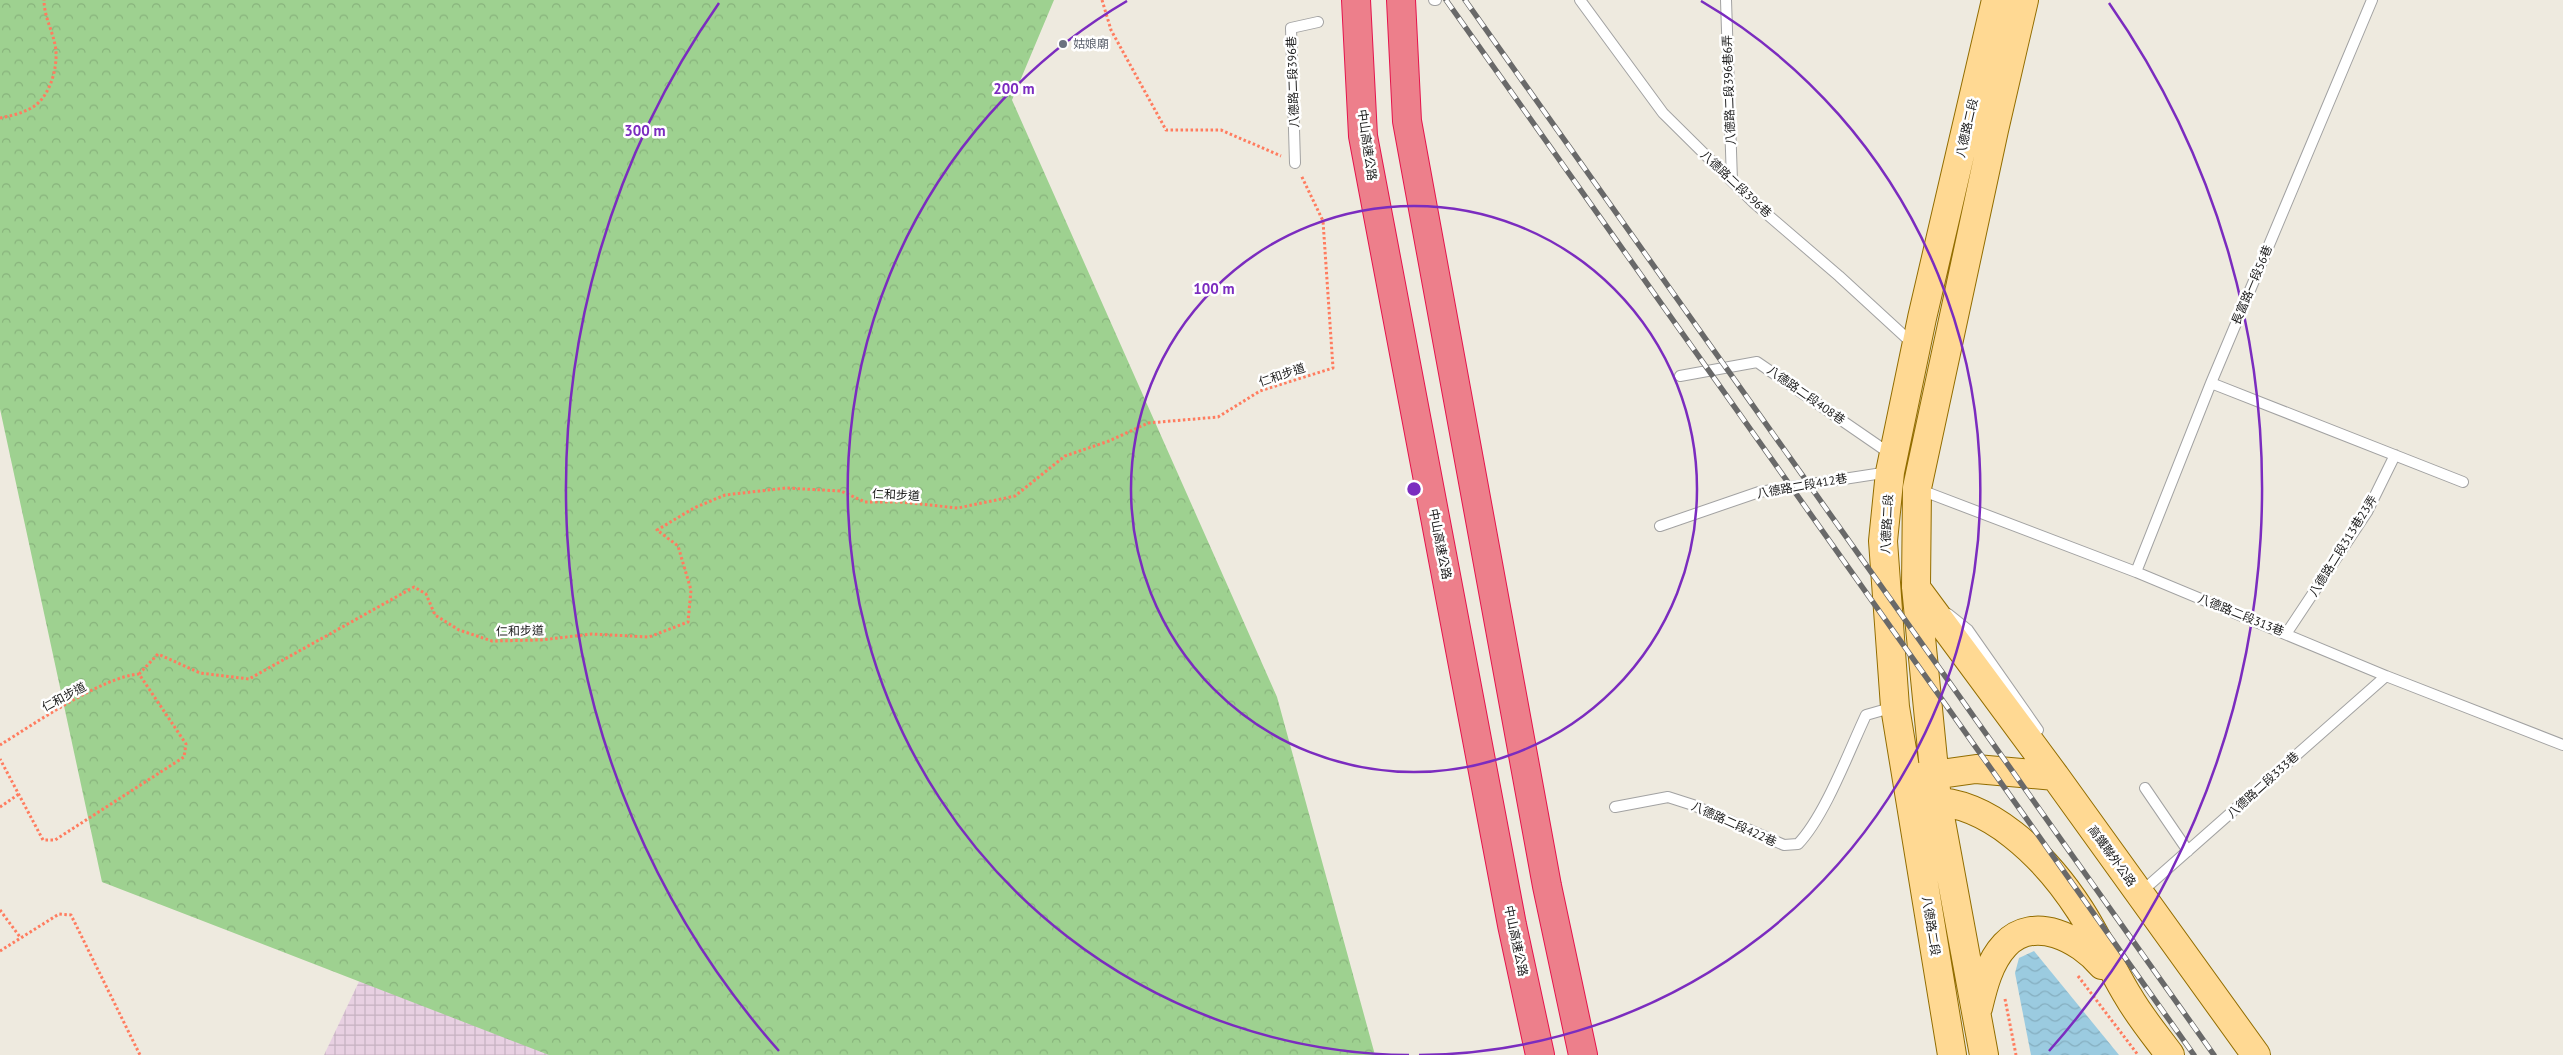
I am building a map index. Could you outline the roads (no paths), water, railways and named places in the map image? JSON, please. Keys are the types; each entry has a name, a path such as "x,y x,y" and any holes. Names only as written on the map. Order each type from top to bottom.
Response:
{"highway":[{"name":"中山高速公路","path":"1356,0 1363,136 1512,925 1540,1055"},
{"path":"1400,0 1407,121 1547,886 1583,1055"}],"main road":[{"name":"八德路二段","path":"1984,1055 1923,789 1895,707 1883,541 1892,464 1916,346 1996,0"},
{"name":"八德路二段","path":"1952,1055 1923,789 1916,587 1917,488 2024,0"},
{"name":"高鐵聯外公路","path":"1916,587 2054,776 2143,890 2256,1055"},
{"path":"1923,789 1976,769 2054,776"},
{"path":"1923,789 1976,811 2008,830 2043,862 2080,910 2129,998"},
{"path":"1976,1015 1982,988 1992,965 2006,944 2026,932 2048,931 2072,938 2092,953 2129,998 2170,1055"}],"lane":[{"name":"八德路二段396巷","path":"1580,0 1663,113 1732,181 1916,346"},
{"name":"八德路二段396巷6弄","path":"1726,0 1732,181"},
{"name":"長富路一段56巷","path":"2136,572 2211,383 2372,0"},
{"name":"八德路二段396巷","path":"1295,163 1291,28 1318,22"},
{"name":"八德路二段408巷","path":"1680,376 1758,362 1892,464"},
{"path":"2211,383 2463,482"},
{"name":"八德路二段313巷23弄","path":"2286,634 2366,512 2395,455"},
{"name":"八德路二段412巷","path":"1660,526 1759,492 1892,464"},
{"name":"八德路二段313巷","path":"1917,488 2136,572 2386,676 2563,745"},
{"path":"1916,587 1968,630 2046,742"},
{"name":"八德路二段333巷","path":"2143,890 2386,676"},
{"name":"八德路二段422巷","path":"1615,807 1668,797 1693,805 1784,845 1798,844 1807,835 1819,813 1866,715 1895,707"},
{"path":"2145,788 2188,851"},
{"path":"2096,815 2143,890"}],"water":[{"path":"2034,951 2119,1055 2031,1055 2015,973 2019,958"}],"railway":[{"path":"1446,0 2194,1055"},
{"path":"1465,0 2214,1055"}],"place":[{"name":"姑娘廟","path":"1063,44"}]}
